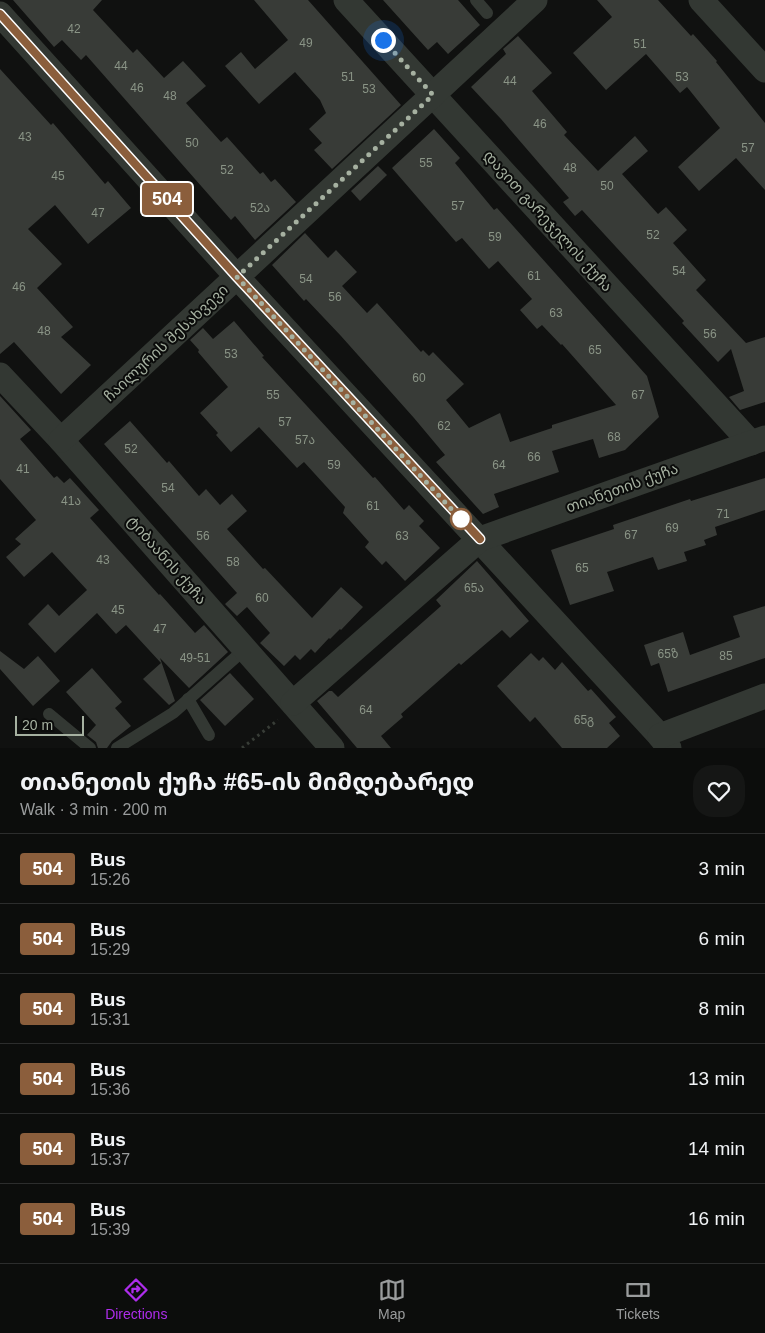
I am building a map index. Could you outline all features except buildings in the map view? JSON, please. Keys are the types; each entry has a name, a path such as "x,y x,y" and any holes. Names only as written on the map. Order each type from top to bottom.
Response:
{"street":[{"name":"დავით გარეჯელის ქუჩა","path":"346,0 758,440"},
{"name":"ჩაილურის შესახვევი","path":"61,440 534,0"},
{"path":"701,0 765,70"},
{"path":"0,14 237,277 480,539 664,742 765,696"},
{"name":"ტიბაანის ქუჩა","path":"0,374 61,440 332,748"},
{"name":"თიანეთის ქუჩა","path":"294,704 480,539 758,440"}],"lane":[{"path":"476,0 487,13"},
{"path":"117,748 173,713 245,649"},
{"path":"188,699 209,735"},
{"path":"49,714 90,748"}],"path":[{"path":"242,748 294,704"}],"bus line":[{"name":"504","path":"0,14 237,277 480,539"}],"route":[{"path":"383,40 433,95 237,277 466,525 461,519"}]}
